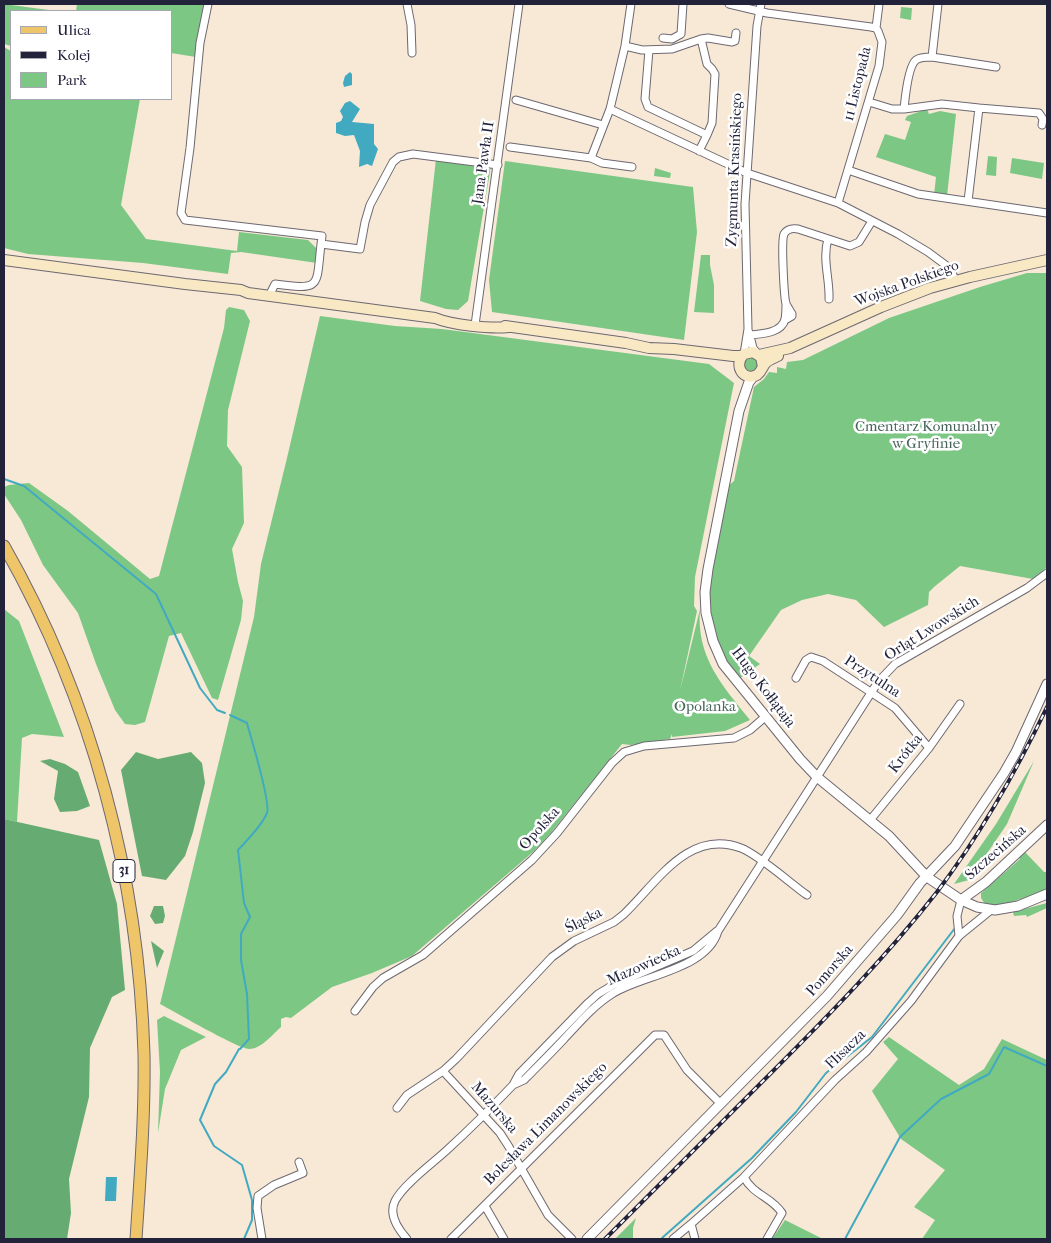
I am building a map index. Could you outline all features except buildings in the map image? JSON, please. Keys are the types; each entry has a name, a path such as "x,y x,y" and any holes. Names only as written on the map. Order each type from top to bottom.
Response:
{"main road":[{"path":"4,260 233,289 269,296 410,314 449,322 475,323 496,328 509,327 626,343 650,343 674,349 711,354 743,355 749,352 758,354 762,360 763,367 754,376 748,376 735,364 711,354"},
{"name":"Wojska Polskiego","path":"763,367 768,361 790,348 896,301 955,280 1045,261"},
{"name":"Wojska Polskiego","path":"758,354 768,354 790,348"},
{"path":"741,370 739,361 743,355"},
{"name":"31","path":"4,546 48,633 75,701 101,777 124,874 139,973 144,1054 143,1124 136,1239"}],"street":[{"path":"208,4 200,44 182,217 190,221 322,240 360,249 364,222 370,205 393,162 399,157 413,154 498,165"},
{"path":"407,4 411,25 412,53"},
{"name":"Jana Pawła II","path":"475,323 519,4"},
{"path":"591,158 610,109 631,4"},
{"path":"663,38 672,39 681,34 683,4"},
{"path":"729,4 760,8"},
{"path":"876,28 879,4"},
{"path":"932,57 938,4"},
{"name":"11 Listopada","path":"760,8 876,28 881,36 882,48 879,66 838,203"},
{"name":"Zygmunta Krasińskiego","path":"758,354 753,348 749,332 745,233 747,173 760,8"},
{"path":"624,46 649,50 672,49 708,38 732,42 735,41 736,32"},
{"name":"Zygmunta Krasińskiego","path":"699,151 712,123 715,74 707,64 701,39"},
{"path":"649,50 645,99 648,107 707,135"},
{"path":"904,109 913,63 922,57 996,67"},
{"path":"516,100 603,126"},
{"path":"869,102 892,109 942,104 1039,113 1043,119 1042,125"},
{"path":"968,201 979,108"},
{"path":"610,109 747,173 838,203 928,252 951,269 955,280"},
{"path":"510,146 591,158 602,163 632,167"},
{"path":"848,170 918,194 1047,213"},
{"path":"749,332 777,330 783,325 785,320 792,316 786,302 783,270 784,235 786,232 790,229 798,229 845,245 855,244 863,237 872,221"},
{"path":"828,239 826,266 827,279 830,286 829,299"},
{"path":"269,296 275,284 309,287 315,283 322,240"},
{"name":"Zygmunta Krasińskiego","path":"743,355 749,332"},
{"name":"Hugo Kołłątaja","path":"741,370 743,378 742,401 705,592 706,613 713,641 723,664 800,759 817,777 871,819 902,848 927,877 961,900"},
{"name":"Hugo Kołłątaja","path":"742,401 750,380 754,376"},
{"name":"Orląt Lwowskich","path":"817,777 871,692 895,664 1027,588 1047,573"},
{"name":"Przytulna","path":"796,678 806,660 811,657 816,658 871,692 901,714 929,748"},
{"name":"Pomorska","path":"587,1239 839,983 955,846 1004,774 1047,684"},
{"name":"Krótka","path":"871,819 929,748 960,704"},
{"name":"Opolska","path":"355,1011 373,987 383,978 423,955 532,860 557,833 618,756 624,752 644,746 734,738 750,730 766,717"},
{"name":"Mazowiecka","path":"407,1239 394,1220 392,1210 394,1201 404,1188 514,1085 519,1074 598,994 613,985 693,951 718,931 817,777"},
{"name":"Szczecińska","path":"961,900 986,882 1047,825"},
{"name":"Śląska","path":"397,1108 407,1096 443,1071 552,957 574,941 614,922 672,864 686,853 710,845 729,845 742,849 763,862 807,895"},
{"path":"986,882 978,894 980,902 988,909"},
{"path":"959,936 957,914 961,900 988,909 1018,906 1047,894"},
{"name":"Flisacza","path":"673,1239 744,1177 835,1080 866,1052 911,1002 959,936 988,909"},
{"name":"Bolesława Limanowskiego","path":"451,1239 652,1038 660,1034 664,1035 687,1070 721,1104"},
{"name":"Mazurska","path":"443,1071 504,1140 548,1215 572,1239"},
{"path":"262,1239 257,1208 258,1196 274,1185 303,1173 299,1162"},
{"path":"744,1177 749,1187 778,1206 782,1213 766,1239"},
{"path":"485,1206 504,1239"},
{"path":"691,1224 695,1239"}],"green space":[{"path":"4,4 49,10 10,10 10,46 4,44"},
{"path":"77,4 204,4 196,57 172,53 172,10 76,10"},
{"path":"901,7 912,8 911,20 900,18"},
{"path":"4,47 10,50 10,100 140,100 121,205 146,239 237,251 239,232 308,240 316,248 317,263 241,252 231,253 228,274 143,263 28,254 4,248"},
{"path":"927,109 929,114 940,111 956,114 947,196 934,195 936,177 876,157 885,134 905,140 911,122 905,120 907,116"},
{"path":"988,156 997,157 996,176 986,175"},
{"path":"1012,158 1044,163 1042,179 1010,173"},
{"path":"436,159 491,166 468,301 458,310 446,309 420,301"},
{"path":"505,161 693,187 697,232 684,340 492,312 489,280"},
{"path":"655,168 671,173 670,178 654,176"},
{"path":"701,255 710,255 714,285 714,313 694,312"},
{"name":"Cmentarz Komunalny w Gryfinie","path":"1027,273 1047,273 1047,567 1033,579 960,566 929,592 928,605 884,627 856,600 828,594 802,600 781,610 749,656 760,664 739,679 725,657 712,623 710,584 715,544 728,486 734,481 754,387 769,372 777,373 777,367 786,369 787,362 803,360 889,318"},
{"path":"229,307 244,310 250,321 228,410 227,446 242,467 244,523 232,549 243,601 241,620 218,700 212,698 181,633 169,636 145,722 135,725 125,724 115,710 78,613 43,565 21,520 4,494 4,487 29,483 68,511 150,579 159,576 224,328 226,310"},
{"name":"Opolanka","path":"320,316 395,326 442,329 709,364 734,383 695,577 694,606 697,611 680,691 700,609 702,642 707,656 721,682 750,720 725,731 672,737 672,734 670,739 631,745 622,744 551,833 533,852 412,956 332,987 291,1018 281,1019 281,1027 258,1047 249,1049 160,1004 254,617 261,564"},
{"path":"748,357 754,357 758,364 754,371 748,371 744,367 744,361"},
{"path":"4,609 19,621 64,737 32,734 22,738 17,822 4,819"},
{"path":"136,752 158,759 191,752 202,763 205,783 193,832 185,856 166,880 142,876 121,770"},
{"path":"50,759 65,764 78,772 90,806 77,811 60,812 54,799 58,771 40,761"},
{"path":"1034,761 1007,824 969,880 954,884 996,824"},
{"path":"4,819 99,840 117,904 125,990 112,997 90,1048 89,1097 69,1179 71,1213 67,1239 4,1239"},
{"path":"1025,852 1044,872 1047,872 1047,891 995,907 985,904 981,898 981,893 1020,859"},
{"path":"1047,903 1047,908 1027,917 1026,915 1014,916 1013,912"},
{"path":"154,906 163,906 165,916 163,923 155,924 150,916"},
{"path":"151,941 164,951 157,968"},
{"path":"708,942 704,949 685,961 614,991 522,1077 521,1075 595,1000 622,983"},
{"path":"164,1016 206,1037 181,1050 165,1089 158,1133 160,1072 157,1020"},
{"path":"889,1037 959,1085 984,1069 1002,1039 1047,1060 1047,1239 922,1239 935,1220 914,1207 945,1170 901,1139 872,1091 898,1059 883,1042"},
{"path":"636,1218 633,1228 633,1239 615,1239"},
{"path":"785,1220 823,1239 772,1239"}],"water":[{"path":"350,72 352,74 352,85 344,87 345,76"},
{"path":"350,101 360,109 352,122 374,124 374,144 378,149 372,166 367,164 359,167 360,151 354,135 345,136 336,133 336,123 341,121 343,117 340,111 345,103"},
{"path":"106,1177 117,1177 116,1201 105,1201"}],"waterway":[{"path":"4,479 24,486 156,594 200,688 217,710 225,713"},
{"path":"230,715 247,723 266,796 267,807 267,813 261,823 238,850 244,903 250,917 241,934 241,960 247,994 249,1039 240,1049"},
{"path":"662,1238 752,1158 796,1112 826,1073 872,1037 955,928"},
{"path":"845,1239 900,1137 941,1099 989,1074 1004,1047 1047,1066"},
{"path":"239,1049 226,1072 215,1084 200,1120 214,1146 242,1165 252,1200 252,1220 244,1239"}],"railway":[{"path":"605,1239 836,1007 918,916 983,826 1023,755 1047,707"}]}
